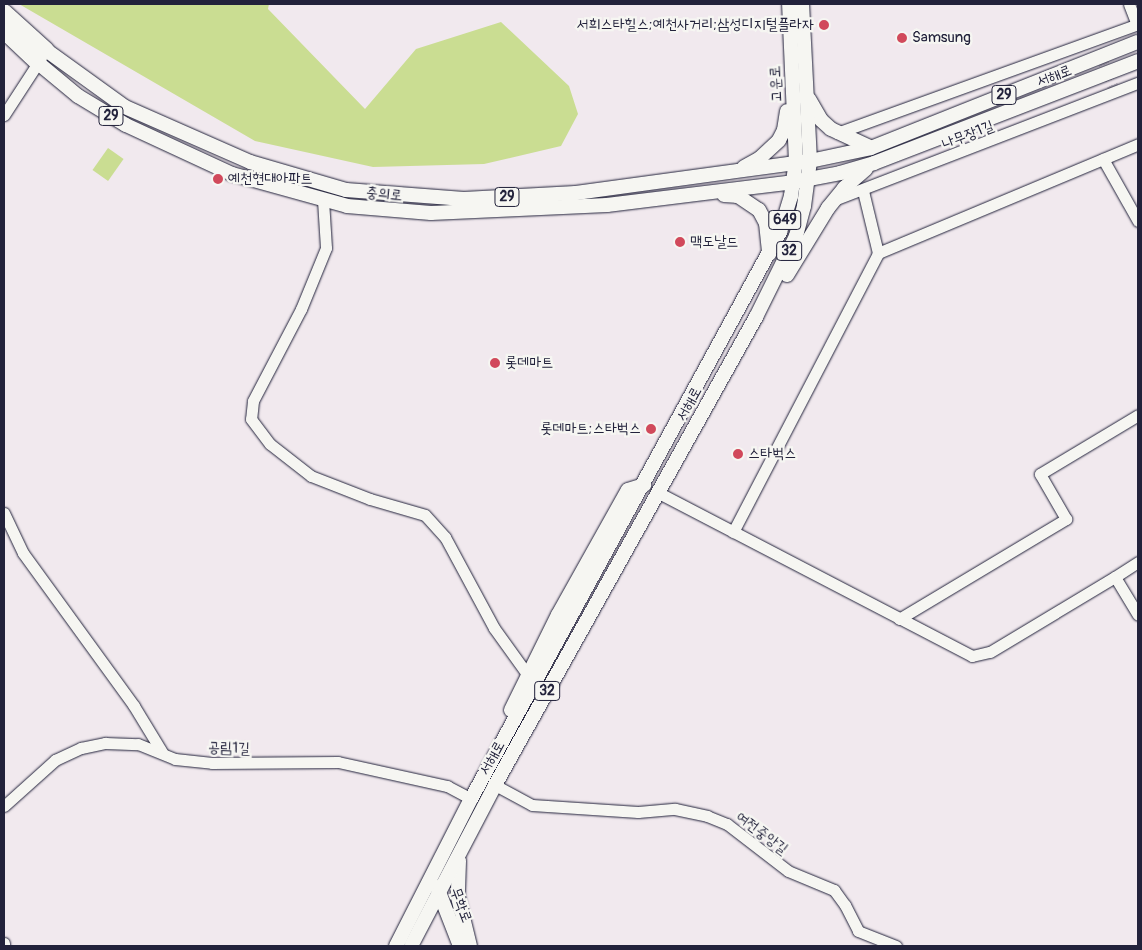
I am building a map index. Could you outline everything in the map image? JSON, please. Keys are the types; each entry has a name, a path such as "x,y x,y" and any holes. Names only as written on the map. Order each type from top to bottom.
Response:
{"highway":[{"name":"충의로","path":"4,12 42,56"},
{"name":"충의로","path":"4,31 42,56"}],"main road":[{"name":"고운로","path":"789,4 800,92"},
{"name":"고운로","path":"802,4 800,92 803,162"},
{"name":"서해로","path":"396,946 471,799 769,255 785,220 793,182 803,162 871,148 1138,42"},
{"name":"충의로","path":"42,56 125,106 223,151 280,172 346,190 464,199 576,193 694,175 803,162"},
{"name":"충의로","path":"42,56 78,96 126,126 216,168 347,206 431,213 607,205 807,180"},
{"name":"서해로","path":"411,946 495,785 756,317 783,265 804,206 807,180 874,164 1138,61"},
{"path":"731,171 754,162 779,140 786,124 787,97 800,92 821,120 837,133 871,148 867,156 874,164 853,178 834,200 762,318 756,317"},
{"path":"216,168 216,157 223,151"},
{"name":"32","path":"803,162 807,180"},
{"path":"694,175 703,184 698,193"},
{"name":"32","path":"698,193 738,196 754,205 766,223 769,255"},
{"path":"769,255 781,254 783,265"},
{"path":"471,799 528,674 628,490 644,485"},
{"path":"462,850 458,898 470,946"},
{"name":"무학로","path":"432,875 460,946"}],"street":[{"path":"837,133 1138,24 1129,4"},
{"path":"1094,40 1100,54"},
{"path":"4,115 42,56"},
{"name":"나무장1길","path":"834,200 863,191 1115,90 1138,83"},
{"path":"734,532 878,253 1138,144"},
{"path":"1103,159 1138,221"},
{"path":"863,191 878,253"},
{"path":"323,200 326,248 301,309 253,401 251,419 270,444 311,476 370,499 425,516 445,537 494,628 528,674"},
{"path":"899,619 1066,519 1040,474 1138,415"},
{"path":"657,492 960,651 978,656 1138,562"},
{"path":"4,514 23,552 134,706 162,752"},
{"path":"1115,576 1138,615"},
{"name":"공림1길","path":"4,806 55,760 80,748 126,743 162,752 175,759 212,763 338,762 447,786 471,799"},
{"name":"여전중앙길","path":"495,785 532,805 638,812 675,809 707,816 727,824 788,871 834,890 845,905 858,931 896,946"}],"green space":[{"path":"19,4 269,4 268,9 365,109 416,49 501,22 569,86 578,114 561,146 484,164 373,167 255,141"},
{"path":"108,148 124,159 108,181 93,170"}],"tunnel":[{"path":"1100,54 1113,87"}],"place":[{"name":"서희스타힐스;예천사거리;삼성디지털플라자","path":"824,25"},
{"name":"Samsung","path":"902,38"},
{"name":"예천현대아파트","path":"218,179"},
{"name":"맥도날드","path":"680,242"},
{"name":"롯데마트","path":"495,363"},
{"name":"롯데마트;스타벅스","path":"651,429"},
{"name":"스타벅스","path":"738,454"}]}
